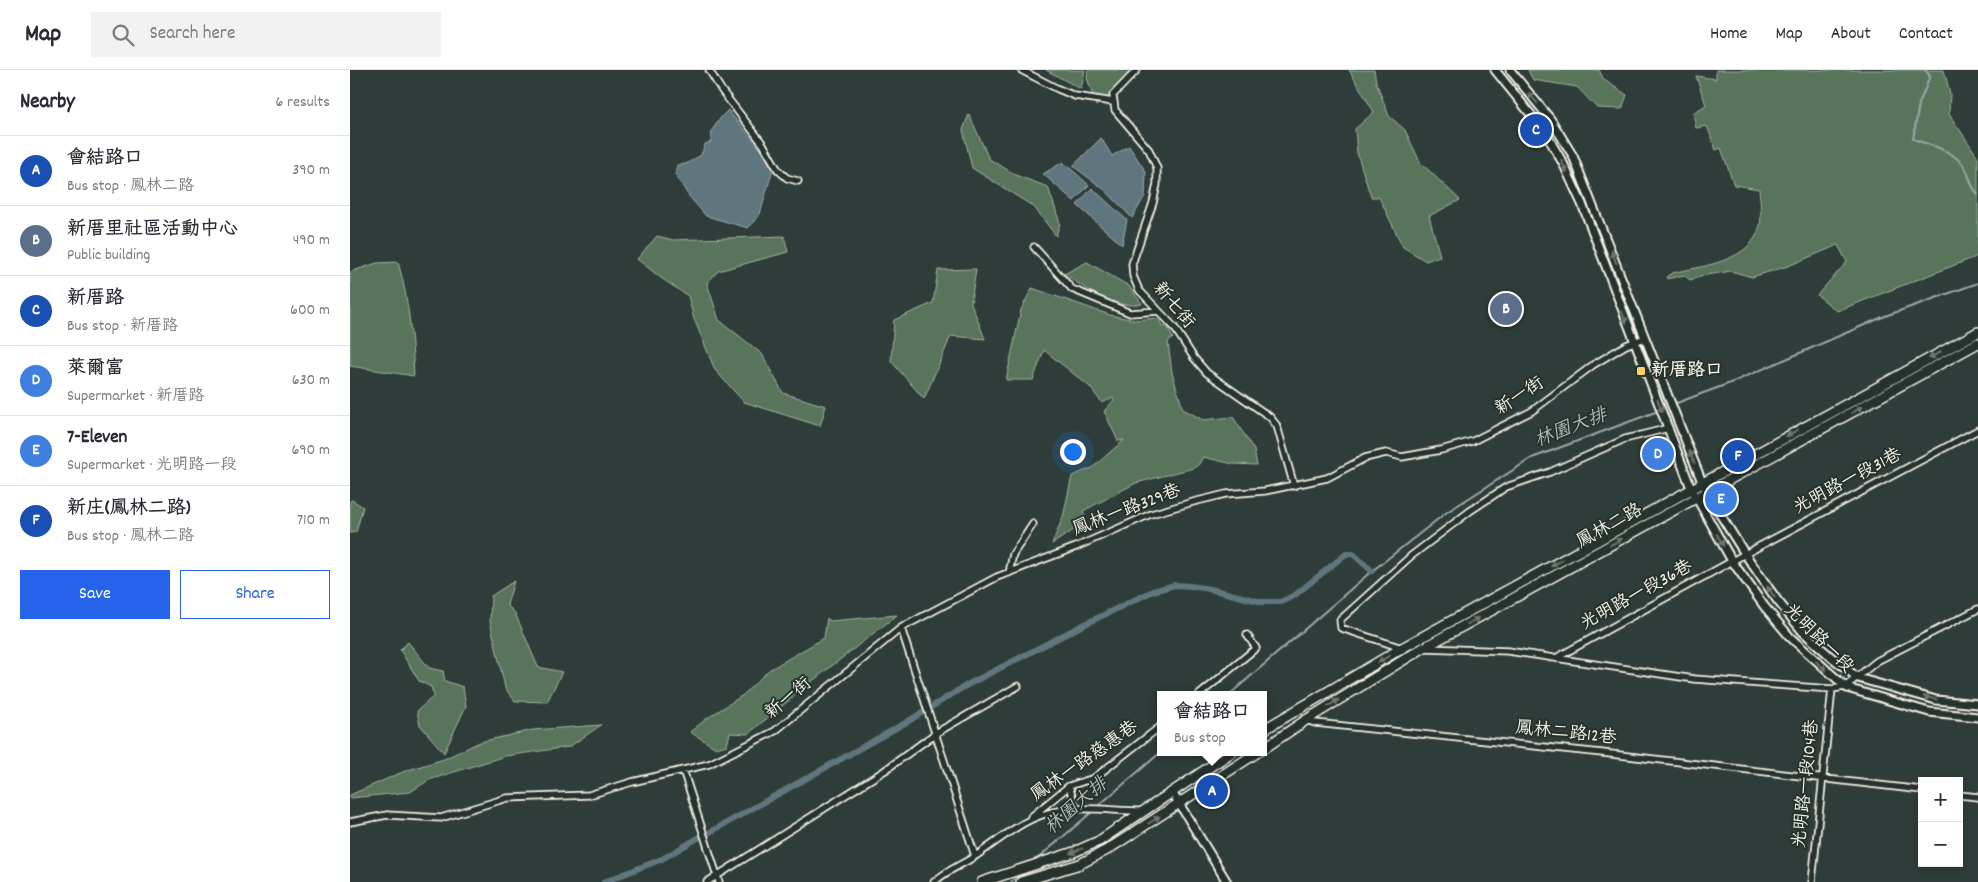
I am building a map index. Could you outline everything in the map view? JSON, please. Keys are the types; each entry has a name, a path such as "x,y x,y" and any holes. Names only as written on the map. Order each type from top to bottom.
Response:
{"main road":[{"name":"鳳林二路","path":"1267,728 1402,648 1978,332"},
{"name":"鳳林二路","path":"1267,746 1423,648 1978,343"},
{"path":"982,882 1074,852 1099,841 1226,756"},
{"path":"1021,882 1080,864 1107,850 1252,756"}],"street":[{"path":"709,70 722,92 763,144 778,170 787,178 798,181"},
{"path":"1021,70 1075,96 1113,102 1113,94 1137,70"},
{"name":"光明路一段","path":"1495,70 1545,132 1563,163 1582,204 1691,488 1732,561 1764,606 1790,636 1845,687 1929,712 1978,717"},
{"name":"光明路一段","path":"1510,70 1551,120 1573,156 1702,482 1745,554 1777,600 1803,632 1858,678 1936,700 1978,704"},
{"name":"新七街","path":"1113,102 1115,110 1150,150 1157,168 1157,184 1153,203 1132,264 1133,276 1139,290 1174,327 1194,358 1208,373 1263,412 1278,426 1294,486"},
{"path":"1034,247 1072,289 1130,313 1158,311"},
{"name":"新一街","path":"1402,457 1441,450 1473,441 1507,425 1532,411 1593,366 1644,338"},
{"path":"1402,648 1341,628 1340,620 1411,556 1470,511 1506,487 1550,472 1625,439 1668,427"},
{"name":"光明路一段31巷","path":"1732,561 1978,430"},
{"name":"鳳林一路329巷","path":"901,628 997,577 1076,547 1151,514 1226,494 1265,492 1327,478 1365,458 1386,453 1402,457"},
{"path":"1009,573 1013,554 1033,524"},
{"name":"光明路一段36巷","path":"1556,658 1732,561"},
{"path":"1423,648 1508,651 1694,679 1832,689 1845,687 1877,661 1978,609"},
{"path":"901,628 975,856"},
{"name":"新一街","path":"683,770 723,759 775,731 901,628"},
{"path":"1204,691 1256,648 1247,635"},
{"path":"707,882 884,771 936,733 1018,686"},
{"name":"光明路一段104巷","path":"1812,882 1832,689"},
{"name":"鳳林二路12巷","path":"1306,720 1315,723 1602,753 1918,790"},
{"name":"鳳林一路慈惠巷","path":"1025,822 1070,786 1094,778 1157,729"},
{"path":"350,822 387,815 441,818 507,798 589,795 683,770 719,882"},
{"path":"1070,786 1076,809"},
{"path":"1172,792 1227,882"},
{"path":"1963,795 1978,797"},
{"path":"934,882 942,874 975,856 1025,822 1043,814 1076,809 1143,811"}],"green space":[{"path":"1046,70 1085,70 1081,89"},
{"path":"1088,70 1142,70 1124,89 1096,106 1087,78"},
{"path":"1349,70 1374,70 1376,82 1389,116 1405,130 1420,162 1460,200 1429,216 1440,256 1426,261 1403,247 1379,197 1371,197 1357,153 1355,129 1374,112"},
{"path":"1528,70 1599,70 1604,80 1627,95 1622,109 1597,108 1577,87 1533,80"},
{"path":"1716,70 1944,70 1950,94 1949,114 1978,157 1978,256 1837,311 1817,295 1847,262 1838,245 1788,266 1752,277 1731,271 1701,276 1690,280 1684,275 1667,279 1667,276 1672,273 1711,264 1737,255 1755,237 1760,225 1759,189 1734,185 1721,148 1716,150 1707,126 1696,128 1693,113 1706,105 1696,76 1716,79"},
{"path":"969,114 989,159 1018,176 1048,187 1060,223 1056,236 1034,207 972,168 963,130"},
{"path":"657,236 673,240 784,236 788,252 718,271 707,283 719,320 762,354 783,393 826,406 820,426 744,402 715,370 694,319 688,296 637,259"},
{"path":"398,262 405,290 414,376 350,366 350,272 377,263"},
{"path":"1087,262 1129,286 1142,304 1131,305 1111,301 1091,292 1064,274"},
{"path":"976,269 971,303 985,339 951,336 924,399 891,361 894,320 933,303 938,270"},
{"path":"1032,288 1110,315 1134,320 1159,318 1162,326 1167,326 1173,338 1168,342 1172,373 1183,409 1203,420 1233,417 1254,450 1257,465 1233,464 1203,457 1197,467 1136,483 1083,511 1086,522 1052,544 1063,517 1072,476 1092,468 1124,440 1118,441 1104,411 1114,400 1113,398 1102,403 1090,387 1044,350 1033,380 1006,380 1021,310"},
{"path":"352,500 363,507 356,532 350,533 350,501"},
{"path":"514,581 507,605 515,613 538,667 562,672 547,702 515,701 505,688 490,621 491,596"},
{"path":"897,615 748,734 730,733 727,745 716,748 690,732 706,719 743,695 769,670 824,638 827,618 830,621"},
{"path":"408,642 429,668 443,671 445,681 463,687 466,706 444,753 420,725 417,711 434,696 431,687 419,681 400,650"},
{"path":"601,725 569,747 505,756 429,780 410,792 350,798 350,795 405,771 444,759 480,742 533,730"}],"water":[{"path":"728,110 763,152 773,169 760,214 748,228 706,216 688,195 675,174 677,165 686,164 701,155 705,144 711,142 712,130"},
{"path":"1101,138 1112,156 1129,146 1146,172 1145,196 1132,218 1105,190 1073,166"},
{"path":"1063,162 1089,185 1074,201 1043,174"},
{"path":"1092,188 1127,220 1122,245 1077,205"}],"waterway":[{"path":"1925,70 1930,76 1919,104 1913,139 1948,152 1959,160 1966,169 1973,188 1978,194"},
{"name":"林園大排","path":"1674,404 1733,382 1885,316 1978,283"},
{"name":"林園大排","path":"1234,691 1367,575 1447,512 1532,458 1658,411"},
{"path":"705,835 907,722 967,685 1153,591 1175,585 1190,586 1262,602 1281,602 1295,595 1346,554 1353,554 1372,571"},
{"name":"林園大排","path":"1097,807 1157,755"},
{"name":"林園大排","path":"1036,860 1093,811"},
{"path":"604,882 662,859 698,838"},
{"name":"林園大排","path":"1011,882 1021,873"}],"place":[{"name":"新厝路","path":"1536,130"},
{"name":"新厝里社區活動中心","path":"1506,309"},
{"name":"新厝路口","path":"1641,371"},
{"name":"萊爾富","path":"1658,454"},
{"name":"新庄(鳳林二路)","path":"1738,456"},
{"name":"7-Eleven","path":"1721,499"},
{"name":"會結路口","path":"1212,791"}]}
